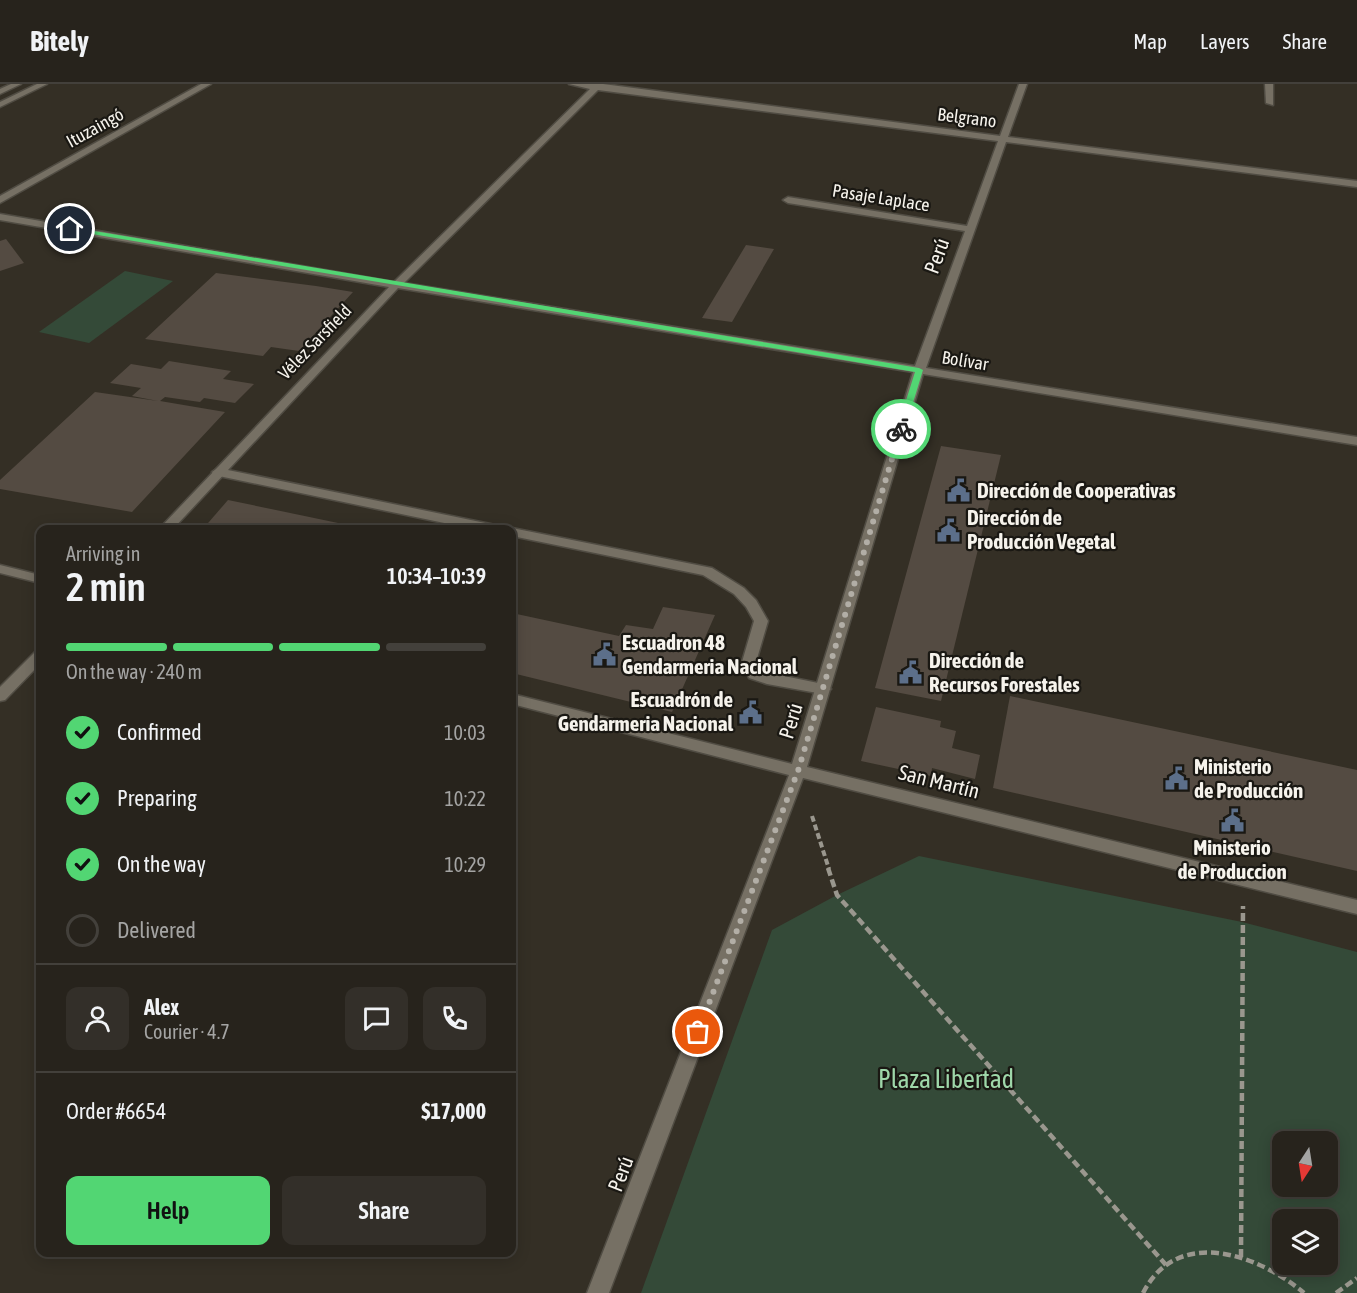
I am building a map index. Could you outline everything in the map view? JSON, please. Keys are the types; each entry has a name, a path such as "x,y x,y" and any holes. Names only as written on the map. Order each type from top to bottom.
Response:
{"street":[{"path":"0,92 17,84"},
{"path":"0,105 43,84"},
{"name":"Ituzaingó","path":"0,200 207,84"},
{"name":"Belgrano","path":"573,84 1357,184"},
{"name":"Perú","path":"598,1293 798,771 919,370 1023,84"},
{"path":"1269,84 1270,103"},
{"name":"Vélez Sarsfield","path":"169,525 396,285 598,86"},
{"name":"Pasaje Laplace","path":"788,200 969,229"},
{"name":"Bolívar","path":"0,217 396,285 1357,441"},
{"path":"218,472 476,525"},
{"path":"516,533 707,572 736,586 753,603 761,621 749,662 754,674 767,679 823,689"},
{"path":"0,569 36,578"},
{"path":"0,696 36,660"},
{"name":"San Martín","path":"516,700 1357,907"}],"path":[{"path":"798,771 837,895 1166,1265"},
{"path":"1240,1257 1242,922 1245,880"},
{"path":"1143,1293 1146,1284 1166,1265 1188,1256 1214,1252 1240,1257 1268,1267 1304,1293"},
{"path":"1336,1293 1357,1278"}],"green space":[{"path":"125,271 173,281 89,343 39,332"},
{"name":"Plaza Libertad","path":"919,856 1242,922 1357,952 1357,1293 641,1293 772,930 837,895"}],"building":[{"path":"6,239 24,263 0,271 0,241"},
{"path":"746,245 774,249 732,322 702,318"},
{"path":"216,273 353,292 299,351 271,347 263,356 145,339"},
{"path":"169,361 231,371 223,379 254,384 235,403 204,398 200,402 165,397 160,401 225,412 132,512 0,489 0,480 95,392 158,401 132,396 141,388 110,383 131,364 161,369"},
{"path":"941,446 1001,455 941,701 875,688"},
{"path":"228,500 348,525 206,525"},
{"name":"Escuadron 48 Gendarmeria Nacional","path":"663,607 715,615 672,712 516,674 516,614 619,636 626,625 653,629"},
{"name":"Ministerio de Producción","path":"1010,696 1357,770 1357,871 993,788"},
{"path":"876,707 941,721 940,727 956,731 952,748 980,755 975,779 932,768 931,776 861,761"}],"way so far":[{"path":"698,1032 798,771 901,429"}],"place":[{"name":"Dirección de Cooperativas","path":"959,491"},
{"name":"Dirección de Producción Vegetal","path":"949,530"},
{"name":"Escuadron 48 Gendarmeria Nacional","path":"604,655"},
{"name":"Dirección de Recursos Forestales","path":"911,673"},
{"name":"Escuadrón de Gendarmeria Nacional","path":"751,712"},
{"name":"Ministerio de Producción","path":"1176,779"},
{"name":"Ministerio de Produccion","path":"1232,820"}],"route":[{"path":"70,229 396,285 919,370 901,429"}]}
